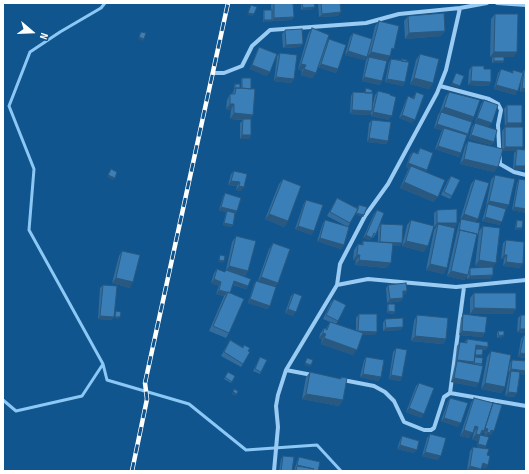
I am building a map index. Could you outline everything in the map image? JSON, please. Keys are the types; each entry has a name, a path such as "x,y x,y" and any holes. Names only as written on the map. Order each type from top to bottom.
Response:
{"street":[{"path":"213,74 224,73 242,66 252,46 270,30 366,23 399,14 460,8 486,3"},
{"path":"497,3 526,5"},
{"path":"274,471 277,440 276,406 286,370 337,285 340,264 365,216 388,184 409,147 440,86 446,70 460,8"},
{"path":"440,86 489,99 498,104 501,110 498,126 500,164 514,172 526,175"},
{"path":"337,285 368,279 444,287 464,287 526,280"},
{"path":"450,393 464,287"},
{"path":"286,370 315,375"},
{"path":"337,379 374,386 394,401 404,422 424,430 431,430 434,428 444,397 450,393 526,406"}],"building":[{"path":"274,3 293,3 294,17 274,18"},
{"path":"302,3 314,3 315,7 303,8"},
{"path":"321,3 340,3 341,12 322,14"},
{"path":"251,5 257,7 254,14 248,13"},
{"path":"264,10 272,10 272,20 264,20"},
{"path":"444,13 445,31 409,33 408,16"},
{"path":"495,14 518,14 517,52 494,52"},
{"path":"379,21 399,26 394,49 392,48 390,56 371,52"},
{"path":"312,28 329,35 316,73 304,69 306,65 301,64"},
{"path":"302,29 303,44 286,45 285,30"},
{"path":"141,32 146,33 144,39 139,37"},
{"path":"353,33 372,39 367,57 348,51"},
{"path":"329,39 346,45 338,69 321,64"},
{"path":"259,47 277,54 270,72 252,65"},
{"path":"280,53 297,55 294,79 276,77"},
{"path":"420,54 439,59 433,83 414,78"},
{"path":"369,57 387,61 382,81 364,77"},
{"path":"494,57 504,57 504,61 494,61"},
{"path":"391,59 409,62 405,82 387,79"},
{"path":"402,59 407,60 407,62 401,61"},
{"path":"472,66 484,66 484,69 491,69 491,82 471,81"},
{"path":"501,69 513,73 513,70 523,73 518,91 496,85"},
{"path":"524,70 526,71 526,89 522,88"},
{"path":"456,73 464,76 460,86 452,83"},
{"path":"242,78 251,78 251,89 242,88"},
{"path":"235,84 240,84 240,88 235,89"},
{"path":"236,88 255,89 253,115 234,113 234,104 230,104 230,94 235,94"},
{"path":"366,88 372,90 372,93 365,93"},
{"path":"378,91 396,97 392,116 373,112"},
{"path":"353,92 373,93 372,111 352,110"},
{"path":"416,92 424,95 415,120 402,115 408,96 414,99"},
{"path":"449,92 480,100 474,117 444,107"},
{"path":"484,100 498,105 492,123 477,118"},
{"path":"507,105 522,105 522,123 507,123"},
{"path":"441,112 472,122 468,134 437,124"},
{"path":"243,119 251,119 251,135 242,135"},
{"path":"372,120 391,122 388,141 369,138"},
{"path":"475,123 497,130 494,142 471,135"},
{"path":"505,127 523,127 523,147 505,147"},
{"path":"444,128 467,135 461,153 438,146"},
{"path":"468,141 503,149 498,167 464,159"},
{"path":"420,148 433,153 427,170 408,163 413,152 418,154"},
{"path":"525,148 526,166 515,166 517,149 525,150"},
{"path":"411,166 445,180 438,197 404,182"},
{"path":"111,169 117,172 115,178 108,175"},
{"path":"234,171 247,174 244,187 239,186 240,182 231,181"},
{"path":"495,175 515,179 509,205 489,201"},
{"path":"451,176 460,180 452,196 444,192"},
{"path":"283,179 301,186 288,221 269,214"},
{"path":"475,179 489,183 478,219 464,214"},
{"path":"519,179 526,180 526,209 514,207"},
{"path":"225,193 241,198 237,211 221,207"},
{"path":"337,198 358,209 350,223 330,212"},
{"path":"306,200 323,205 314,231 298,226"},
{"path":"488,204 506,209 502,222 485,217"},
{"path":"359,205 367,207 364,215 356,213"},
{"path":"457,209 457,223 437,223 437,210"},
{"path":"377,210 384,213 376,234 374,233 372,238 366,235"},
{"path":"227,211 235,213 233,225 224,223"},
{"path":"461,219 480,223 478,235 459,231"},
{"path":"325,220 349,227 344,245 320,238"},
{"path":"411,220 434,226 428,246 406,241"},
{"path":"517,220 523,221 522,228 516,228"},
{"path":"381,224 403,225 402,243 380,242"},
{"path":"438,224 455,228 447,268 430,264"},
{"path":"483,226 500,228 496,263 479,260"},
{"path":"460,230 477,234 468,275 451,271"},
{"path":"236,236 256,241 248,271 229,266"},
{"path":"506,240 524,242 523,264 506,262 507,255 504,255"},
{"path":"363,241 393,243 391,263 359,260 360,255 357,255 358,244 363,245"},
{"path":"273,243 290,249 278,283 261,277"},
{"path":"122,251 140,255 133,282 116,278"},
{"path":"220,255 225,256 224,261 219,260"},
{"path":"493,267 493,275 470,276 470,268"},
{"path":"217,269 225,272 226,270 251,279 248,286 234,281 230,293 219,290 221,282 214,279"},
{"path":"256,281 276,287 270,306 250,299"},
{"path":"406,283 407,291 403,291 403,298 390,299 388,285"},
{"path":"103,285 117,286 114,317 100,316"},
{"path":"228,292 244,299 229,333 213,326"},
{"path":"294,293 302,296 296,312 288,309"},
{"path":"474,293 516,293 516,309 474,308"},
{"path":"334,299 346,305 338,321 326,315"},
{"path":"388,304 395,304 395,312 388,311"},
{"path":"116,311 121,312 120,317 115,317"},
{"path":"359,314 377,314 377,332 358,331"},
{"path":"463,314 487,317 485,333 462,331"},
{"path":"417,315 448,318 446,339 415,336"},
{"path":"521,315 526,315 526,329 520,329"},
{"path":"403,318 403,327 386,328 385,319"},
{"path":"330,322 363,333 357,350 324,338 326,334 323,333 324,328 327,330"},
{"path":"498,331 504,331 504,335 499,336"},
{"path":"524,335 526,336 526,354 520,353"},
{"path":"467,339 488,342 488,347 476,345 474,362 457,360 460,342 467,343"},
{"path":"230,340 243,348 244,345 250,348 248,351 250,352 243,364 224,352"},
{"path":"396,348 407,350 402,377 391,375"},
{"path":"476,349 483,349 482,355 475,355"},
{"path":"491,351 511,355 505,387 485,383"},
{"path":"260,357 267,360 261,372 255,369"},
{"path":"366,357 384,360 381,377 363,374"},
{"path":"475,357 483,358 482,364 474,363"},
{"path":"307,358 313,360 311,365 305,363"},
{"path":"512,360 526,361 526,371 511,369"},
{"path":"457,361 483,366 479,383 454,378"},
{"path":"511,371 520,372 517,393 508,392"},
{"path":"228,372 235,376 232,382 225,377"},
{"path":"310,372 341,379 341,377 347,378 343,400 306,394"},
{"path":"419,383 434,388 424,414 409,408"},
{"path":"234,389 238,391 237,394 233,392"},
{"path":"450,398 468,403 461,423 444,418"},
{"path":"474,398 493,403 484,431 482,430 480,435 476,434 478,427 475,426 473,433 464,430"},
{"path":"493,403 502,405 494,431 491,430 490,433 487,432 488,429 485,428"},
{"path":"430,434 446,438 441,456 425,452"},
{"path":"480,435 489,437 486,446 478,444"},
{"path":"402,436 419,441 417,450 400,445"},
{"path":"473,447 489,449 487,455 490,456 488,465 483,463 481,469 470,466"},
{"path":"283,456 294,457 292,471 281,471"},
{"path":"299,457 320,462 318,471 296,471 297,466 314,469 297,465"}],"waterway":[{"path":"3,400 16,411 82,396 103,364 29,230 34,169 9,106 30,52 101,8 105,3"},
{"path":"103,364 107,380 189,404 246,450 317,445 341,471"}],"railway":[{"path":"132,471 147,399 145,383 228,3"}]}
